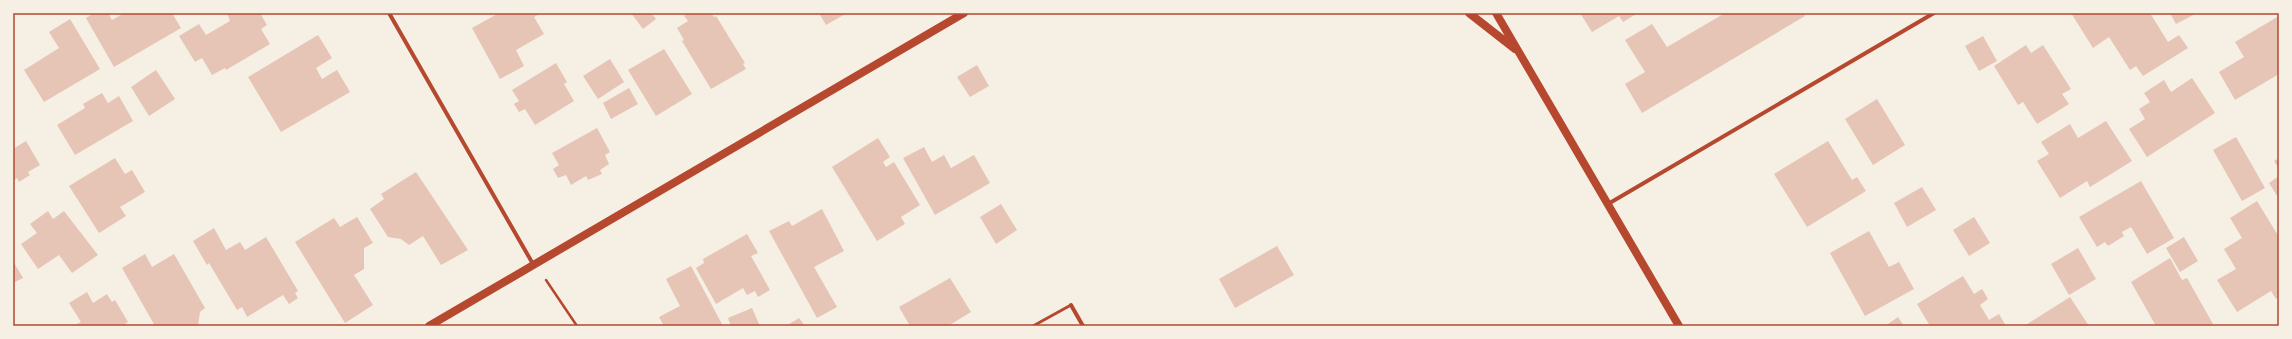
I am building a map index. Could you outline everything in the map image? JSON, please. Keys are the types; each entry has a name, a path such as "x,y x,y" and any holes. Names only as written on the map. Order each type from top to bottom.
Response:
{"main road":[{"path":"429,326 964,13"},
{"path":"1468,13 1519,52"},
{"path":"1496,13 1679,326"}],"street":[{"path":"389,13 533,264"},
{"path":"1608,204 1934,13"},
{"path":"1071,306 1083,326"}],"lane":[{"path":"1033,326 1071,306"}],"path":[{"path":"533,264 554,290 577,326"}],"building":[{"path":"94,13 108,13 112,20 124,13 172,13 181,28 114,67 86,18"},
{"path":"227,13 260,13 267,25 261,29 270,44 226,70 225,68 212,75 202,58 195,62 179,36 199,24 206,35 230,21"},
{"path":"499,13 541,13 534,17 544,34 516,50 524,66 500,79 472,28"},
{"path":"631,13 651,13 656,19 643,29"},
{"path":"688,13 711,13 714,17 716,16 745,63 743,64 746,69 711,89 682,41 684,40 677,28 688,21 684,16"},
{"path":"819,13 847,13 826,25"},
{"path":"1580,13 1638,13 1623,22 1619,16 1592,32"},
{"path":"1725,13 1803,13 1805,16 1642,113 1625,84 1645,72 1625,40 1652,24 1667,47"},
{"path":"2071,13 2150,13 2168,42 2179,35 2188,48 2143,76 2136,66 2130,70 2109,37 2093,48"},
{"path":"2170,13 2197,13 2176,24"},
{"path":"2279,16 2279,74 2235,100 2219,72 2244,57 2235,42"},
{"path":"70,19 100,69 44,102 24,70 59,48 49,32"},
{"path":"318,35 332,58 316,68 322,79 337,70 350,92 281,132 248,77"},
{"path":"1983,36 1997,61 1979,71 1965,46"},
{"path":"2026,45 2031,53 2043,45 2071,89 2062,94 2069,104 2037,124 2023,102 2018,105 1994,66"},
{"path":"664,49 692,94 656,116 628,70"},
{"path":"610,59 624,82 598,99 583,76"},
{"path":"556,63 567,82 564,84 574,101 535,125 525,109 519,112 514,104 519,101 512,90"},
{"path":"977,65 989,86 970,97 957,77"},
{"path":"156,70 175,99 149,116 131,87"},
{"path":"2192,78 2215,113 2147,157 2129,129 2145,119 2139,109 2150,102 2144,93 2164,80 2171,92"},
{"path":"629,88 638,104 611,119 603,103"},
{"path":"102,93 108,103 119,96 133,121 75,155 57,125 85,108 83,104"},
{"path":"1877,99 1905,145 1873,165 1845,119"},
{"path":"2106,121 2132,161 2090,187 2087,181 2060,198 2037,161 2049,154 2041,142 2070,124 2078,138"},
{"path":"597,128 610,152 605,155 609,164 600,170 602,174 588,180 586,176 571,185 566,175 558,178 553,169 559,165 552,153"},
{"path":"2236,137 2265,188 2242,201 2213,150"},
{"path":"878,138 890,157 883,162 886,167 894,162 920,205 901,217 905,224 877,241 832,167"},
{"path":"26,141 40,165 28,172 30,175 19,182 17,178 13,181 13,149"},
{"path":"1828,141 1852,180 1857,177 1866,191 1807,227 1774,174"},
{"path":"924,147 932,162 944,155 951,168 974,155 990,183 935,215 903,158"},
{"path":"115,158 125,174 132,170 145,192 120,207 126,216 99,233 69,186"},
{"path":"2279,158 2279,169 2274,161"},
{"path":"416,172 468,250 441,265 423,236 409,245 401,239 388,237 370,209 384,199 381,194"},
{"path":"2279,176 2279,199 2269,183"},
{"path":"2141,181 2174,238 2147,254 2131,227 2122,232 2124,236 2108,246 2105,242 2097,247 2079,217"},
{"path":"1922,187 1936,210 1907,227 1894,203"},
{"path":"2257,201 2279,237 2279,297 2276,299 2271,291 2237,312 2217,280 2236,269 2224,249 2242,238 2230,218"},
{"path":"1001,204 1017,230 996,244 980,217"},
{"path":"822,209 844,251 814,267 837,307 817,318 769,231 789,221 792,226"},
{"path":"48,211 53,219 64,211 98,255 72,273 59,255 38,269 21,244 37,233 30,224"},
{"path":"357,217 373,243 364,248 364,269 354,275 373,305 345,323 295,242 334,218 340,227"},
{"path":"1974,217 1990,243 1969,256 1953,230"},
{"path":"214,228 226,250 240,242 245,250 266,237 298,291 295,293 298,298 289,304 283,295 247,317 242,307 237,310 209,263 207,265 193,241"},
{"path":"1869,231 1889,267 1899,262 1914,289 1865,316 1830,253"},
{"path":"747,234 758,253 751,256 770,290 758,297 755,291 747,295 743,288 716,304 696,268 704,263 703,259"},
{"path":"2184,237 2198,261 2180,272 2166,248"},
{"path":"1277,246 1294,275 1235,308 1219,279"},
{"path":"2078,248 2096,279 2069,295 2051,264"},
{"path":"145,254 152,267 174,254 205,308 200,312 198,326 155,326 122,268"},
{"path":"2170,258 2182,280 2187,278 2213,324 2209,326 2156,326 2131,282"},
{"path":"13,261 23,278 13,283"},
{"path":"691,266 723,326 664,326 659,317 680,306 666,279"},
{"path":"1963,276 1974,294 1982,289 1988,299 1980,305 1989,320 1999,314 2006,326 1930,326 1917,304"},
{"path":"950,278 971,312 948,326 910,326 899,307"},
{"path":"87,292 93,303 107,294 112,302 115,300 128,322 125,324 126,326 73,326 81,322 69,303"},
{"path":"2070,297 2089,326 2024,326"},
{"path":"752,308 760,326 731,326 728,318"},
{"path":"1898,317 1904,326 1885,326"},
{"path":"799,318 805,326 786,326"}]}
